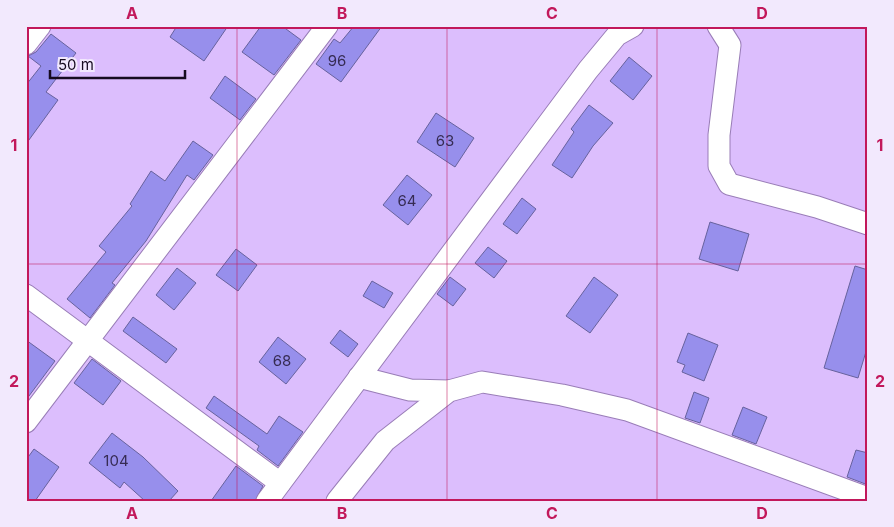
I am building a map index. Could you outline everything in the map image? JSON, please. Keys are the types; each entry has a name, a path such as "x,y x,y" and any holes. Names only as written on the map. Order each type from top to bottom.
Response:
{"street":[{"path":"26,44 40,26"},
{"path":"26,422 328,26"},
{"path":"266,501 588,70 617,35 634,26"},
{"path":"718,26 730,45 719,135 719,166 730,184 817,207 868,224"},
{"path":"26,295 280,483"},
{"path":"359,377 410,390 449,392 482,382 562,395 627,410 868,498"},
{"path":"337,501 385,441 449,392"}],"building":[{"path":"177,26 228,26 204,61 170,37"},
{"path":"261,26 282,26 301,40 274,75 242,52"},
{"path":"354,26 382,26 341,82 316,64 334,39 340,43"},
{"path":"51,34 76,53 46,92 58,100 26,144 26,85 41,66 28,56 36,52"},
{"path":"629,57 652,76 633,100 610,81"},
{"path":"225,76 256,99 240,120 210,98"},
{"path":"589,105 613,123 593,146 572,178 552,165 574,132 571,129"},
{"path":"436,113 474,138 455,167 417,142"},
{"path":"193,141 213,155 194,180 187,175 146,241 112,283 115,285 90,318 67,299 106,252 99,246 132,206 130,204 151,171 165,181"},
{"path":"407,175 432,195 408,225 383,205"},
{"path":"522,198 536,209 517,234 503,224"},
{"path":"710,222 749,234 738,271 699,259"},
{"path":"488,247 507,261 494,278 475,263"},
{"path":"236,249 257,265 238,291 216,275"},
{"path":"855,266 868,270 868,345 858,378 824,368"},
{"path":"177,268 196,283 174,310 156,295"},
{"path":"450,277 466,289 453,306 437,294"},
{"path":"594,277 618,295 590,333 566,316"},
{"path":"372,281 393,293 384,308 363,296"},
{"path":"133,317 177,349 166,363 123,331"},
{"path":"340,330 358,344 348,357 330,343"},
{"path":"688,333 718,345 704,381 682,372 685,365 677,362"},
{"path":"278,337 306,359 286,384 259,362"},
{"path":"26,340 55,361 26,400"},
{"path":"92,359 121,381 103,405 74,383"},
{"path":"694,392 709,398 700,423 685,418"},
{"path":"214,396 267,434 279,416 303,432 278,466 257,450 259,446 206,408"},
{"path":"743,407 767,417 756,444 732,435"},
{"path":"112,433 143,457 178,491 169,501 145,501 124,482 120,488 89,463"},
{"path":"34,449 59,467 35,501 26,501 26,460"},
{"path":"856,450 868,453 868,485 847,477"},
{"path":"236,466 263,486 255,501 211,501"}]}
